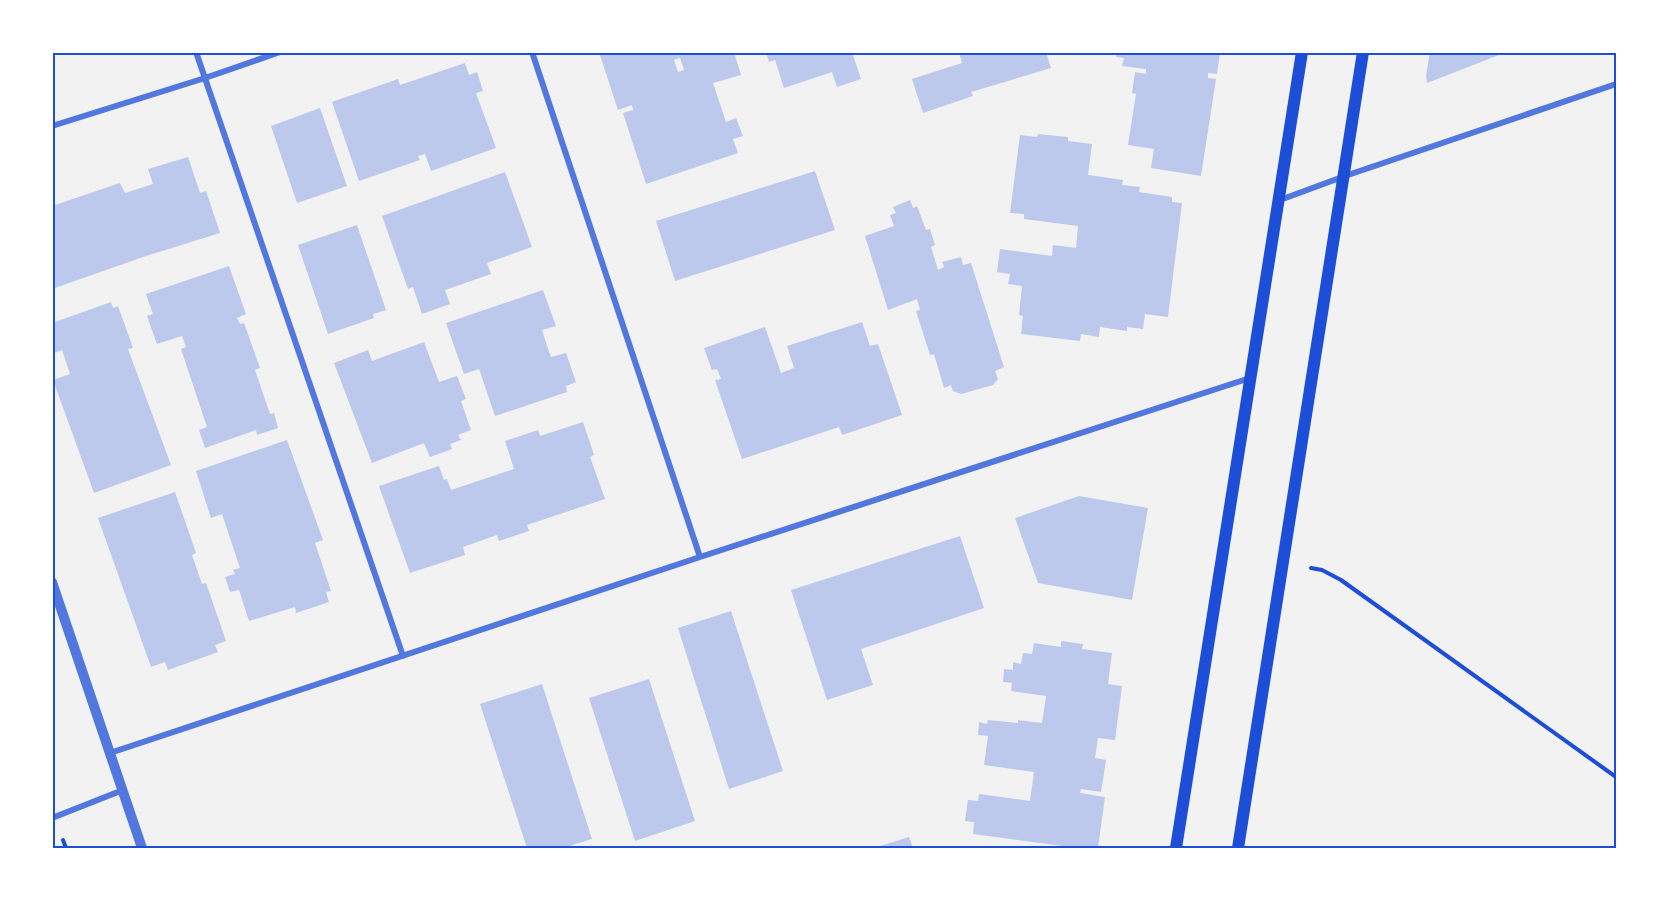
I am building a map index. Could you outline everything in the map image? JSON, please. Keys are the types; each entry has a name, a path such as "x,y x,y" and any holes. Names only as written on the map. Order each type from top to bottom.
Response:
{"main road":[{"path":"1176,849 1302,52"},
{"path":"1238,849 1363,52"}],"street":[{"path":"196,52 403,656"},
{"path":"52,126 280,52"},
{"path":"532,52 699,556"},
{"path":"1278,200 1617,84"},
{"path":"110,753 699,556 1251,378"},
{"path":"52,582 142,849"},
{"path":"52,818 123,790"}],"path":[{"path":"1283,562 1322,570 1341,580 1617,777"}],"building":[{"path":"599,52 734,52 741,75 713,83 726,122 736,118 743,136 733,139 738,153 646,184 623,113 633,110 632,105 618,110","holes":["680,58 684,70 678,72 674,60"]},
{"path":"766,52 852,52 861,79 837,87 832,72 784,88 775,60 769,62"},
{"path":"959,52 1046,52 1051,68 971,92 973,96 923,113 912,79 962,63"},
{"path":"1117,52 1220,52 1217,74 1208,73 1208,78 1216,79 1201,176 1151,168 1154,149 1128,145 1136,94 1132,93 1135,72 1146,74 1146,69 1122,66 1124,58 1116,57"},
{"path":"1430,52 1504,52 1504,53 1427,83"},
{"path":"465,63 469,75 477,72 483,91 476,93 496,148 431,171 425,154 418,156 420,160 359,181 332,102 398,79 400,85"},
{"path":"320,108 347,186 297,203 271,126"},
{"path":"1038,134 1068,137 1068,141 1092,144 1088,175 1123,180 1122,185 1140,187 1139,192 1172,197 1172,202 1182,203 1168,317 1145,314 1143,329 1127,327 1127,331 1100,327 1099,337 1081,334 1080,341 1021,334 1023,316 1019,315 1022,286 1008,284 1010,274 997,272 1000,249 1052,256 1053,245 1076,248 1078,226 1024,219 1024,214 1010,213 1020,135 1037,137"},
{"path":"188,157 200,193 206,191 220,233 52,289 52,206 120,183 125,193 153,184 148,169"},
{"path":"815,171 835,230 675,281 656,221"},
{"path":"505,172 532,247 487,263 491,274 445,290 450,304 422,314 413,287 408,289 382,216"},
{"path":"910,200 913,208 917,206 926,230 930,229 935,245 931,247 938,270 944,267 942,262 961,257 963,265 971,263 1004,367 995,371 998,379 993,385 961,394 953,391 951,385 944,388 934,354 930,355 916,311 920,310 917,299 888,310 865,236 894,226 890,215 896,213 893,207"},
{"path":"357,225 386,310 373,314 374,318 328,334 298,245"},
{"path":"229,266 246,314 237,318 240,324 244,323 260,368 255,370 270,414 274,413 278,428 257,435 256,430 205,448 199,430 207,427 181,349 186,347 182,336 157,344 147,316 153,314 146,294"},
{"path":"543,290 556,326 542,330 547,346 551,357 566,353 576,382 566,386 567,392 495,416 479,369 464,374 446,323"},
{"path":"111,302 113,308 118,306 133,348 128,349 171,465 94,493 53,380 70,374 62,350 52,354 52,323"},
{"path":"862,322 870,346 878,344 902,415 842,435 839,427 742,459 715,380 721,379 717,369 712,370 704,348 765,327 781,373 794,368 787,346"},
{"path":"424,342 439,382 457,376 466,399 461,401 471,430 458,435 461,440 450,444 452,449 430,457 424,443 372,463 334,363 368,350 372,361"},
{"path":"583,422 594,455 590,457 605,499 527,525 529,531 499,541 497,535 463,547 465,555 410,573 379,486 439,466 451,490 514,469 505,441 538,430 540,436"},
{"path":"287,440 323,540 315,543 331,591 326,592 329,602 296,613 295,607 249,621 239,590 230,592 225,577 235,574 233,570 240,568 222,514 211,518 196,471"},
{"path":"175,492 196,553 192,555 202,584 206,583 226,641 215,645 218,652 168,670 165,662 151,667 98,518"},
{"path":"1079,496 1148,508 1132,600 1038,583 1015,518"},
{"path":"960,536 984,608 861,649 873,685 827,700 791,590"},
{"path":"731,611 783,771 729,789 678,628"},
{"path":"1061,641 1083,644 1082,649 1112,653 1108,684 1122,686 1115,740 1098,738 1095,758 1106,760 1101,792 1081,789 1080,793 1105,797 1098,848 1077,848 973,834 974,822 965,821 968,800 978,801 979,794 1030,801 1034,772 984,765 988,736 978,735 979,722 987,724 988,720 1018,723 1018,720 1042,723 1046,696 1011,691 1012,683 1003,682 1004,669 1013,670 1013,662 1021,664 1023,653 1032,654 1034,643 1061,647"},
{"path":"649,679 695,821 635,841 589,698"},
{"path":"542,684 592,839 563,848 527,848 480,704"},
{"path":"909,837 913,848 874,848"}]}
